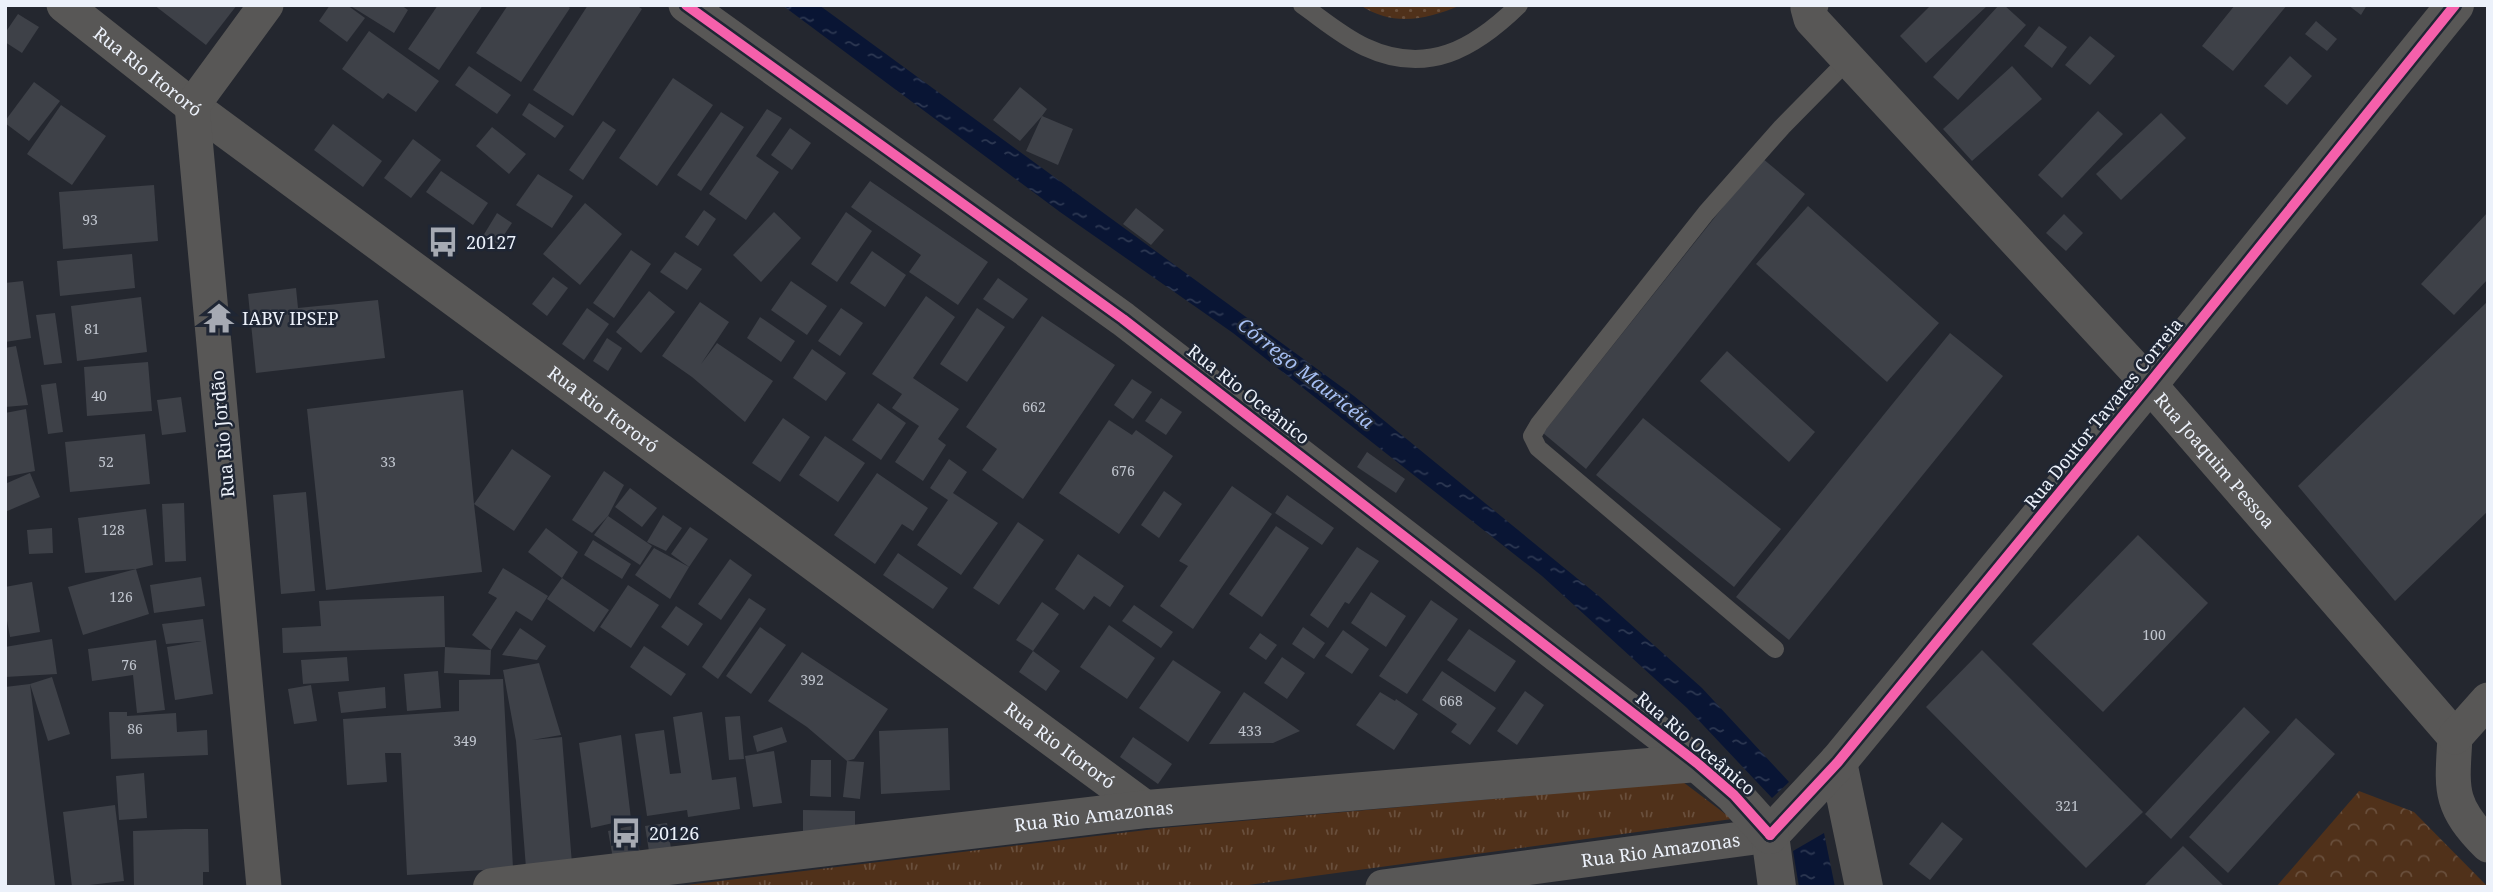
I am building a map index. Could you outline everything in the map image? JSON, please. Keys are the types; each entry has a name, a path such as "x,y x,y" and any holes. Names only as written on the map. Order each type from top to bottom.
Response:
{"street":[{"name":"Rua Rio Itororó","path":"64,5 192,106 1147,809"},
{"path":"192,106 267,5"},
{"name":"Rua Rio Oceânico","path":"685,5 1123,319 1697,763 1734,795 1770,835"},
{"name":"Rua Doutor Tavares Correia","path":"1770,835 1838,762 2149,384 2455,5"},
{"name":"Rua Joaquim Pessoa","path":"1808,6 1811,19 2149,384 2455,737"},
{"name":"Rua Rio Jordão","path":"192,106 264,887"},
{"path":"2488,700 2455,737 2452,784 2462,815 2488,845"},
{"path":"1838,762 1864,887"},
{"name":"Rua Rio Amazonas","path":"492,887 1147,809 1697,763"},
{"path":"1770,835 1777,887"},
{"name":"Rua Rio Amazonas","path":"1383,887 1770,835"}],"lane":[{"path":"1302,5 1364,47 1397,58 1432,59 1460,50 1494,30 1519,5"},
{"path":"1775,649 1538,448 1532,436 1706,213 1782,127 1848,60"}],"green space":[{"path":"1360,5 1461,5 1422,17 1397,19 1372,12"},
{"path":"1683,782 1732,819 1234,887 670,887 1163,828"},
{"path":"2359,791 2414,812 2488,887 2276,887"}],"water":[{"name":"Córrego Mauricéia","path":"782,5 819,5 1354,396 1600,597 1702,688 1789,782 1772,798 1687,708 1542,576 1233,333 1060,212"},
{"path":"1824,833 1835,887 1799,887 1793,851"}],"building":[{"path":"154,5 237,5 206,45"},
{"path":"330,5 347,5 365,18 347,42 319,21"},
{"path":"349,5 401,5 408,10 394,33"},
{"path":"438,5 483,5 439,70 408,49"},
{"path":"508,5 566,5 570,8 521,82 476,53"},
{"path":"588,5 636,5 642,9 573,116 533,90"},
{"path":"1931,5 1988,5 1926,63 1900,36"},
{"path":"1999,5 2004,5 2026,25 1958,100 1933,77"},
{"path":"2235,5 2287,5 2233,71 2202,46"},
{"path":"2348,5 2367,5 2361,15"},
{"path":"18,14 39,27 22,53 5,42 5,33"},
{"path":"2316,21 2337,39 2327,51 2305,34"},
{"path":"2039,26 2067,47 2052,68 2024,46"},
{"path":"369,31 439,81 416,112 388,93 383,99 342,69"},
{"path":"2090,36 2115,56 2090,85 2065,65"},
{"path":"2290,56 2312,76 2287,105 2264,86"},
{"path":"469,66 511,95 497,114 455,85"},
{"path":"2012,66 2042,99 1972,161 1943,129"},
{"path":"673,78 713,105 657,186 619,158"},
{"path":"34,82 60,101 29,141 5,121"},
{"path":"1020,87 1047,109 1020,141 993,120"},
{"path":"529,103 564,126 555,138 522,115"},
{"path":"61,105 106,136 72,185 27,154"},
{"path":"767,109 782,118 756,156 779,172 746,220 709,194"},
{"path":"2098,111 2123,134 2062,198 2038,175"},
{"path":"721,112 744,127 701,191 677,175"},
{"path":"2161,113 2186,138 2121,200 2096,174"},
{"path":"1042,116 1073,129 1058,165 1026,151"},
{"path":"603,121 616,130 583,180 569,170"},
{"path":"333,124 382,161 363,187 314,150"},
{"path":"492,127 526,154 509,174 476,146"},
{"path":"790,128 811,143 792,170 771,155"},
{"path":"413,139 441,160 411,198 384,178"},
{"path":"1762,158 1805,194 1586,469 1543,433"},
{"path":"441,171 488,203 473,225 426,192"},
{"path":"538,174 573,196 552,228 516,205"},
{"path":"870,181 988,262 958,305 909,272 921,255 851,207"},
{"path":"154,185 158,241 63,249 59,192"},
{"path":"585,203 622,234 580,285 543,254"},
{"path":"1808,206 1939,323 1887,382 1756,264"},
{"path":"1136,208 1164,230 1151,245 1123,224"},
{"path":"704,210 716,219 698,246 685,237"},
{"path":"774,212 801,238 761,282 733,255"},
{"path":"846,212 872,231 837,282 811,264"},
{"path":"2488,212 2488,279 2454,315 2421,284"},
{"path":"497,213 512,223 498,244 483,236"},
{"path":"2064,214 2083,233 2066,251 2046,233"},
{"path":"631,250 651,264 614,318 593,303"},
{"path":"872,251 906,275 885,307 850,283"},
{"path":"675,252 702,269 687,290 660,272"},
{"path":"132,254 135,288 60,296 57,261"},
{"path":"553,277 568,288 547,316 532,304"},
{"path":"998,278 1028,299 1013,319 983,299"},
{"path":"23,281 31,338 5,342 5,283"},
{"path":"791,281 827,306 807,335 771,310"},
{"path":"296,288 298,308 378,300 385,358 256,373 248,294"},
{"path":"649,291 675,312 641,353 616,332"},
{"path":"926,296 955,317 913,378 959,409 938,439 946,445 923,481 895,462 919,426 892,408 902,394 872,374"},
{"path":"141,297 147,352 77,361 71,306"},
{"path":"2488,301 2488,511 2395,601 2298,486"},
{"path":"700,302 729,322 701,364 717,343 773,381 745,422 692,377 662,356"},
{"path":"587,308 609,324 584,360 562,344"},
{"path":"841,308 863,323 840,356 818,341"},
{"path":"977,308 1005,327 967,382 940,364"},
{"path":"55,313 62,363 44,365 36,315"},
{"path":"1042,316 1115,365 1023,499 982,470 997,449 966,427"},
{"path":"760,317 795,341 781,362 747,338"},
{"path":"1950,333 2003,376 1789,640 1736,597"},
{"path":"607,338 622,348 608,371 593,361"},
{"path":"16,346 28,405 5,407 5,348"},
{"path":"812,349 846,373 826,401 793,378"},
{"path":"1727,351 1815,432 1789,462 1700,381"},
{"path":"148,362 152,411 87,416 84,367"},
{"path":"1132,379 1152,392 1133,419 1114,405"},
{"path":"56,383 63,432 48,434 41,385"},
{"path":"463,390 482,572 326,590 307,409"},
{"path":"181,397 186,432 162,435 157,400"},
{"path":"1161,398 1182,412 1166,435 1145,421"},
{"path":"878,403 906,423 881,460 852,440"},
{"path":"26,409 35,471 5,477 5,413"},
{"path":"783,418 810,437 780,482 752,463"},
{"path":"1643,418 1781,529 1734,587 1596,475"},
{"path":"1109,420 1132,435 1136,430 1173,456 1119,534 1059,493"},
{"path":"145,434 150,484 70,492 65,442"},
{"path":"825,436 865,463 838,502 799,475"},
{"path":"512,449 551,476 514,531 474,504"},
{"path":"1367,452 1405,479 1396,493 1357,467"},
{"path":"949,459 967,472 953,493 998,523 961,575 917,545 948,500 930,488"},
{"path":"604,471 624,485 608,516 592,533 572,520"},
{"path":"30,473 40,497 5,512 5,484"},
{"path":"877,473 928,508 913,531 902,524 875,564 834,535"},
{"path":"1232,486 1272,514 1193,629 1160,606 1188,566 1179,561"},
{"path":"630,488 657,508 642,527 615,507"},
{"path":"1164,491 1182,504 1159,538 1141,525"},
{"path":"306,492 315,591 281,594 273,495"},
{"path":"1287,495 1334,528 1322,545 1275,513"},
{"path":"184,503 186,561 165,562 162,504"},
{"path":"146,509 153,565 85,573 78,518"},
{"path":"663,515 682,528 666,551 647,542"},
{"path":"608,516 652,546 640,565 594,535"},
{"path":"1018,522 1044,540 999,605 973,588"},
{"path":"1276,526 1309,548 1262,617 1229,594"},
{"path":"690,527 708,539 689,567 671,554"},
{"path":"52,528 53,553 29,554 27,530"},
{"path":"546,528 578,552 562,578 528,552"},
{"path":"2138,535 2208,603 2103,712 2032,644"},
{"path":"593,540 631,564 622,579 584,555"},
{"path":"1357,547 1379,561 1349,604 1345,602 1328,628 1310,615"},
{"path":"654,548 689,567 670,599 635,575"},
{"path":"898,553 948,588 933,609 883,575"},
{"path":"1078,554 1124,586 1110,607 1094,596 1084,610 1055,589"},
{"path":"730,559 752,575 721,620 698,604"},
{"path":"503,568 548,596 532,621 516,611 491,650 472,635 497,598 488,593"},
{"path":"136,569 149,614 83,635 68,587"},
{"path":"201,577 205,606 154,613 150,585"},
{"path":"562,578 609,610 594,632 547,599"},
{"path":"32,582 40,632 10,637 5,610 5,587"},
{"path":"628,585 659,605 631,648 600,627"},
{"path":"1371,592 1406,616 1386,647 1351,623"},
{"path":"444,596 445,647 283,653 282,628 321,626 319,601"},
{"path":"749,598 766,609 718,679 702,667"},
{"path":"1431,600 1458,619 1407,694 1379,676"},
{"path":"1042,602 1059,614 1033,651 1016,640"},
{"path":"1134,605 1173,632 1161,648 1122,621"},
{"path":"676,606 703,624 688,646 661,627"},
{"path":"203,619 213,694 175,700 167,647 202,641 166,644 162,624"},
{"path":"1109,625 1155,658 1127,699 1080,667"},
{"path":"760,627 786,645 751,694 726,676"},
{"path":"1303,627 1325,643 1314,659 1292,644"},
{"path":"520,628 546,646 537,660 502,655"},
{"path":"1469,629 1516,661 1495,692 1447,660"},
{"path":"1343,630 1369,649 1352,674 1325,656"},
{"path":"1260,633 1277,645 1266,660 1249,648"},
{"path":"52,639 57,674 5,677 5,647"},
{"path":"156,640 165,710 137,713 133,675 92,681 88,649"},
{"path":"644,646 686,674 671,696 630,667"},
{"path":"445,647 491,650 490,675 444,673"},
{"path":"1982,650 2143,812 2086,868 1926,707"},
{"path":"1033,651 1060,671 1046,691 1019,672"},
{"path":"802,652 888,709 854,759 847,761 807,727 768,701"},
{"path":"347,657 349,681 303,684 301,660"},
{"path":"1282,657 1305,673 1287,699 1264,683"},
{"path":"1173,660 1221,692 1188,742 1139,708"},
{"path":"539,663 561,735 532,740 562,737 572,864 526,868 516,741 503,670"},
{"path":"438,671 441,708 407,711 404,674"},
{"path":"1442,671 1496,708 1470,745 1451,732 1457,724 1422,700"},
{"path":"52,677 70,734 48,741 30,684"},
{"path":"503,679 513,868 407,875 401,753 385,753 387,782 347,785 343,719 459,711 459,680"},
{"path":"30,684 55,885 5,887 5,687"},
{"path":"311,685 317,721 294,724 288,689"},
{"path":"385,687 386,708 341,713 338,692"},
{"path":"1525,691 1544,705 1517,745 1497,731"},
{"path":"1244,692 1300,731 1273,743 1209,744"},
{"path":"1380,692 1418,714 1394,750 1356,725"},
{"path":"2244,707 2270,732 2171,839 2145,814"},
{"path":"109,712 127,712 127,716 176,713 177,732 207,730 208,755 111,759"},
{"path":"702,712 712,780 736,777 740,809 688,817 687,810 647,816 635,734 664,730 670,774 681,773 673,717"},
{"path":"740,716 744,759 729,760 725,717"},
{"path":"2296,718 2335,754 2228,873 2189,837"},
{"path":"782,727 787,742 757,752 753,736"},
{"path":"948,728 950,790 881,794 879,731"},
{"path":"621,735 631,819 591,828 579,743"},
{"path":"1133,737 1172,764 1158,784 1120,757"},
{"path":"774,751 782,803 753,807 745,756"},
{"path":"811,760 831,760 831,797 810,796"},
{"path":"847,761 864,762 860,799 843,797"},
{"path":"144,773 147,818 119,820 116,776"},
{"path":"115,805 124,881 72,887 63,812"},
{"path":"803,810 855,811 855,834 803,833"},
{"path":"1942,822 1963,839 1930,880 1909,864"},
{"path":"667,823 672,855 650,858 645,826"},
{"path":"635,825 641,859 614,864 608,831"},
{"path":"208,829 209,872 203,872 203,887 134,887 133,831"},
{"path":"2183,846 2225,887 2143,887"}],"cycle path":[{"path":"686,5 1123,319 1697,763 1734,795 1770,835"},
{"path":"1770,835 1838,762 2149,384 2455,5"}],"place":[{"name":"20127","path":"443,242"},
{"name":"IABV IPSEP","path":"219,318"},
{"name":"20126","path":"626,833"}]}
